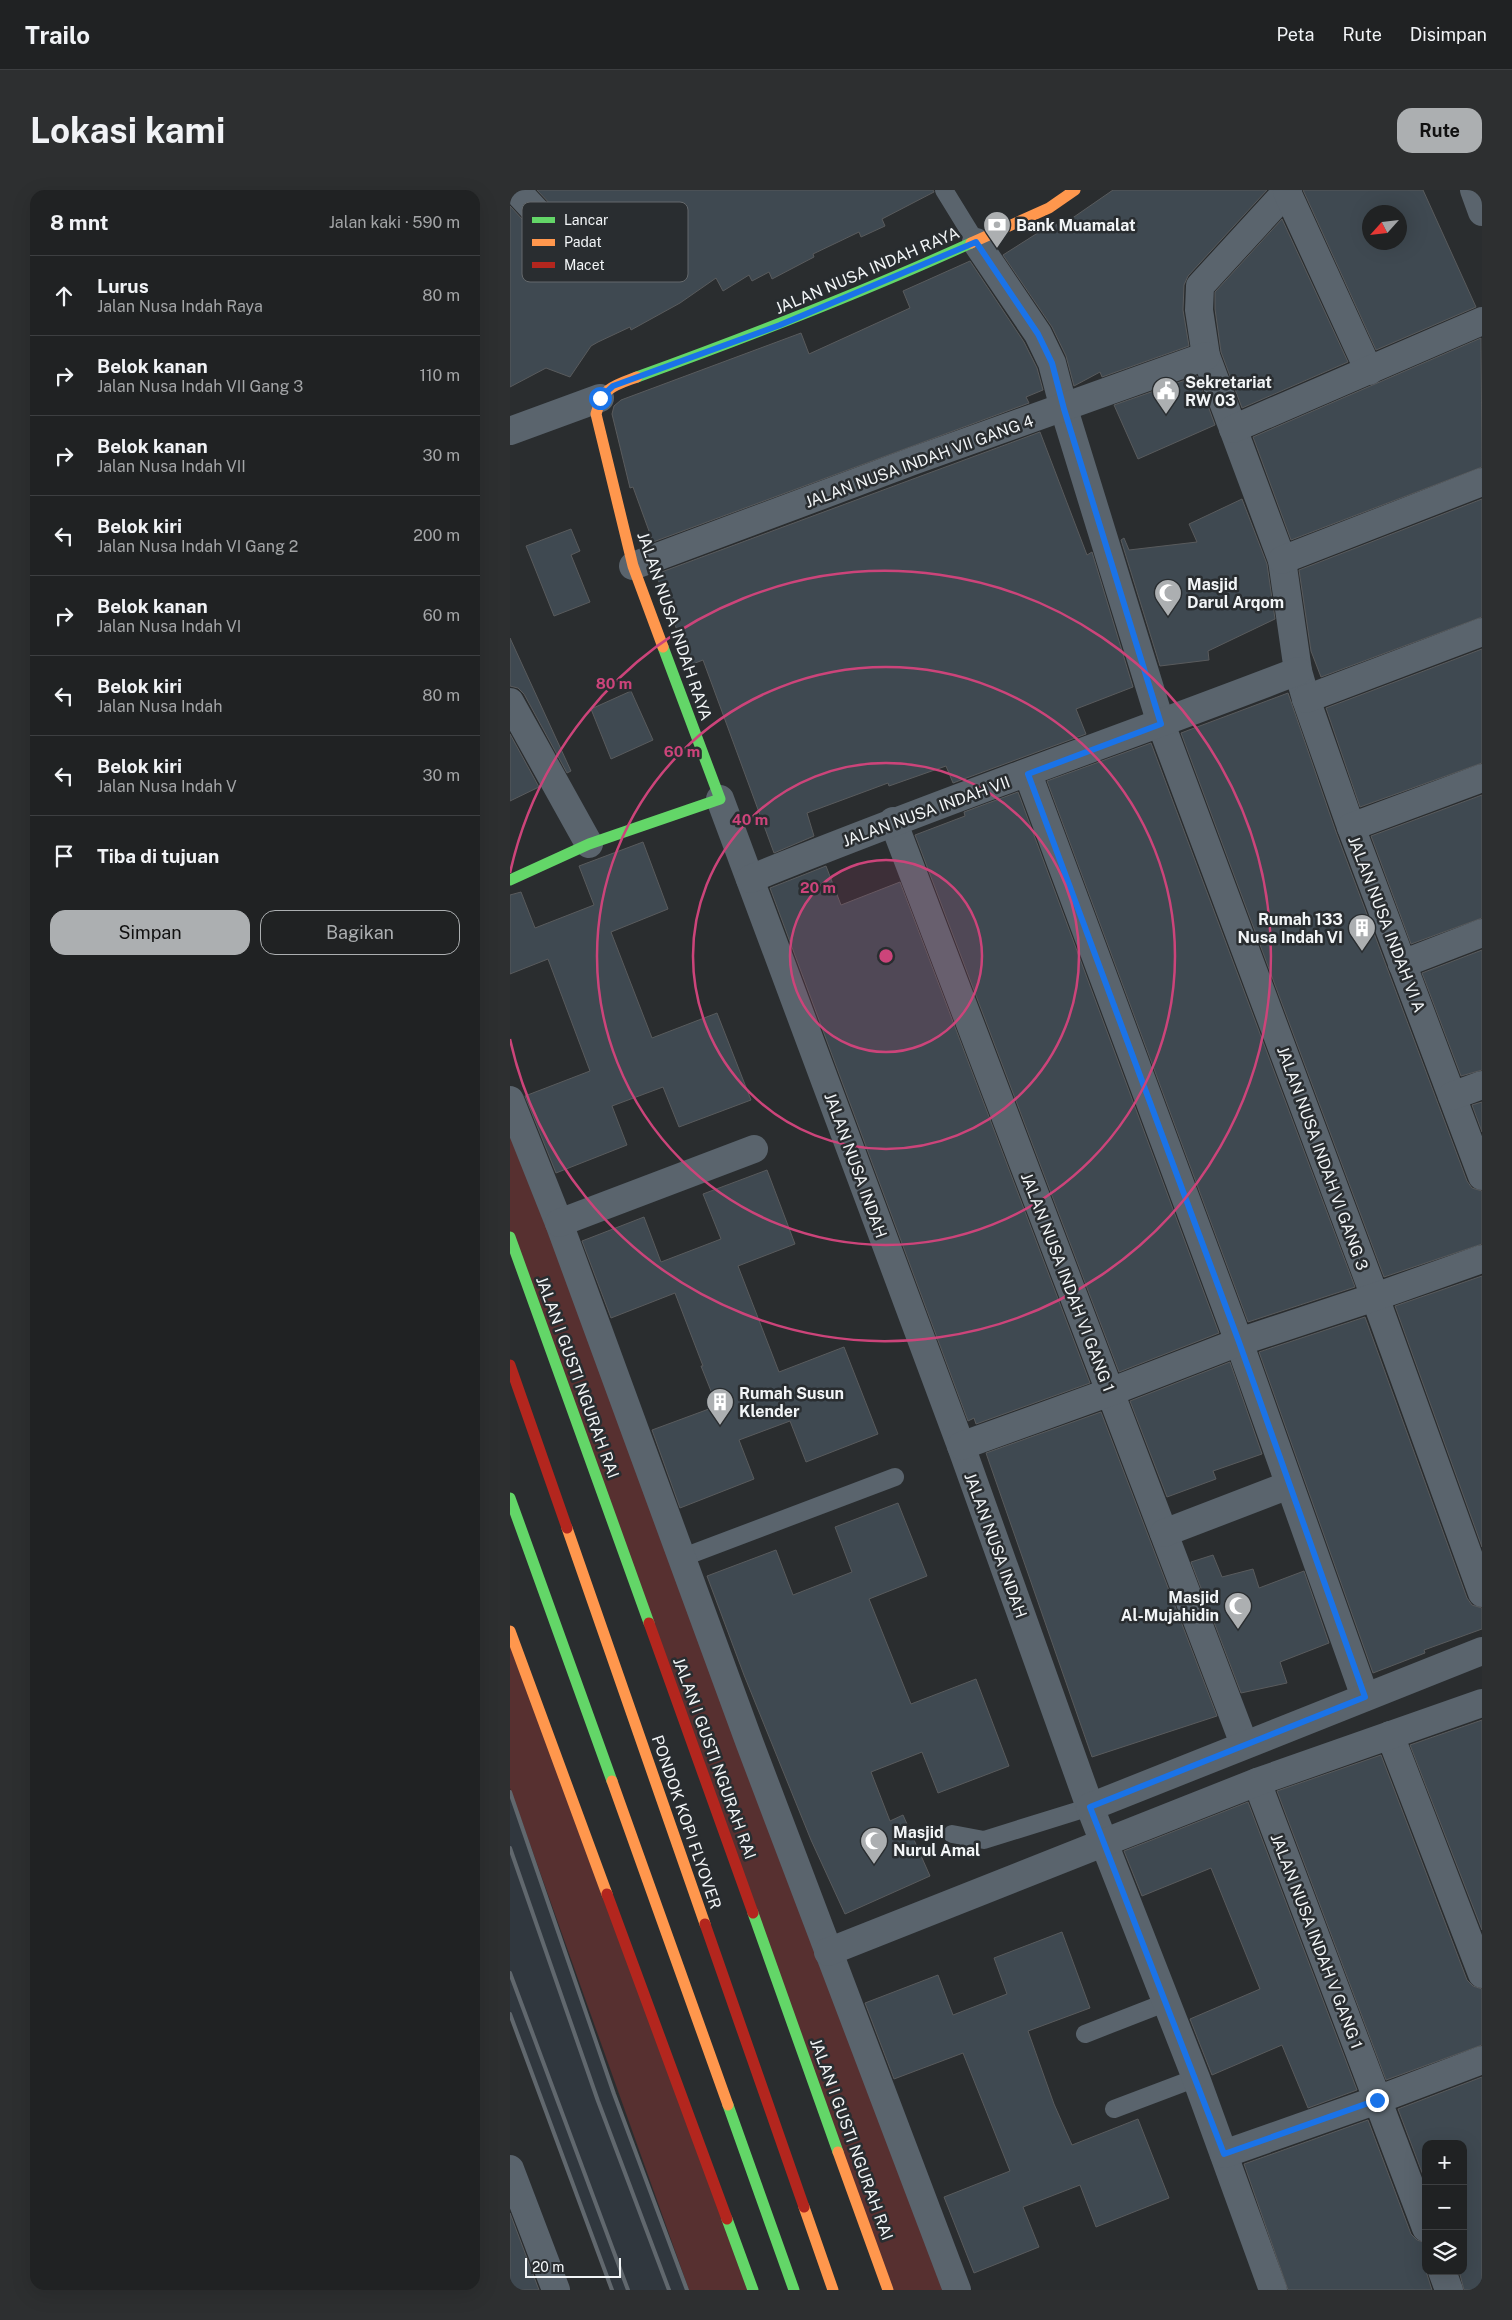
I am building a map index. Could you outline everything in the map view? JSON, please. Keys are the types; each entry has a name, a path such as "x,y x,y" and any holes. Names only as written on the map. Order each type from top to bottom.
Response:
{"main road":[{"name":"JALAN NUSA INDAH RAYA","path":"720,799 633,566 596,414 600,398 613,386 788,322 976,242 1049,208 1075,190"},
{"path":"510,880 589,844 720,799"},
{"name":"JALAN I GUSTI NGURAH RAI","path":"510,1237 888,2290"},
{"name":"PONDOK KOPI FLYOVER","path":"510,1365 833,2290"},
{"path":"510,1498 794,2290"},
{"path":"510,1631 752,2290"}],"street":[{"path":"516,190 527,202"},
{"path":"1474,190 1482,212"},
{"path":"1288,191 1369,371"},
{"name":"JALAN NUSA INDAH VI A","path":"1288,191 1200,286 1199,310 1206,356 1282,560 1298,671 1306,699 1351,827 1482,1176"},
{"name":"JALAN NUSA INDAH VI GANG 3","path":"976,242 1038,334 1052,363 1064,409 1161,724 1375,1297 1482,1593"},
{"path":"1233,429 1482,321"},
{"name":"JALAN NUSA INDAH VII GANG 4","path":"633,566 913,461 1064,409 1206,356"},
{"path":"510,431 600,398"},
{"path":"1282,560 1482,482"},
{"path":"1306,699 1482,632"},
{"name":"JALAN NUSA INDAH VII","path":"750,879 893,821 1028,774 1298,671"},
{"path":"510,702 589,844"},
{"path":"1028,774 1239,1342 1365,1697"},
{"path":"1351,827 1482,778"},
{"name":"JALAN NUSA INDAH","path":"720,799 960,1446 1098,1825 1196,2078 1273,2290"},
{"name":"JALAN NUSA INDAH VI GANG 1","path":"893,821 1244,1744"},
{"path":"1402,964 1482,934"},
{"path":"1452,1096 1482,1085"},
{"path":"510,1100 558,1223 828,1952 957,2290"},
{"path":"558,1223 754,1149"},
{"path":"960,1446 1110,1392 1239,1342 1482,1259"},
{"path":"1164,1533 1289,1485"},
{"path":"828,1952 1098,1825 1244,1744 1482,1651"},
{"path":"1098,1825 1257,1782 1482,1703"},
{"path":"1390,1735 1482,1974"},
{"name":"JALAN NUSA INDAH V GANG 1","path":"1257,1782 1422,2218"},
{"path":"1224,2154 1377,2100 1482,2060"},
{"path":"510,2169 518,2217 556,2290"},
{"path":"1443,2275 1449,2290"}],"lane":[{"path":"944,190 976,242"},
{"path":"681,1558 895,1477"},
{"path":"952,1834 984,1840 1098,1825"},
{"path":"1085,2034 1167,2002"},
{"path":"1114,2109 1196,2078"}],"shaded area":[{"path":"510,1100 954,2290 888,2290 510,1237"},
{"path":"510,1631 753,2290 689,2290 510,1788"},
{"path":"510,1792 602,2060 687,2290 612,2290 510,2013"}],"building":[{"path":"537,190 933,190 934,192 882,219 885,226 861,237 859,232 813,254 814,257 772,279 769,272 752,281 749,275 723,291 716,278 680,303 631,330 630,327 591,346 570,377 546,368 510,387 510,206 522,219 522,282 688,282 688,202 548,202"},
{"path":"1113,190 1267,190 1188,276 1184,285 1183,310 1189,346 1102,377 1100,372 1074,386 1066,356 1052,327 1003,255 1055,222 1058,228"},
{"path":"1303,190 1423,190 1476,307 1376,350"},
{"path":"1282,219 1348,362 1242,408 1221,352 1215,309 1215,292"},
{"path":"970,261 1024,342 1037,368 1043,390 1026,397 1029,403 653,542 633,487 630,488 612,414 614,406 621,400 801,333 809,354 910,308 903,291"},
{"path":"1481,338 1482,467 1291,540 1253,437"},
{"name":"Sekretariat RW 03","path":"1197,376 1215,425 1138,459 1114,405"},
{"path":"1040,432 1087,555 1092,552 1133,687 1076,709 1086,734 953,783 946,766 889,786 888,783 807,813 814,836 774,853 703,660 690,665 656,574"},
{"path":"1242,499 1267,564 1275,619 1208,651 1209,660 1160,666 1121,540 1124,538 1129,550 1197,542 1189,524"},
{"path":"1482,499 1482,617 1321,677 1311,651 1299,570"},
{"path":"571,529 580,551 571,555 590,602 554,616 526,546"},
{"path":"510,638 571,771 567,773 524,694 518,688 510,686"},
{"path":"1482,649 1482,763 1360,807 1326,708"},
{"path":"631,691 653,740 611,759 591,709"},
{"path":"1288,693 1336,832 1467,1181 1472,1188 1482,1191 1482,1244 1384,1277 1181,733"},
{"path":"510,734 539,787 510,801"},
{"path":"1151,743 1355,1287 1248,1322 1047,781"},
{"path":"1018,792 1219,1333 1119,1372 915,835 965,816 964,812"},
{"path":"1482,795 1482,918 1411,944 1371,836"},
{"path":"643,842 668,909 611,932 652,1038 717,1013 751,1100 679,1127 663,1087 612,1106 627,1145 556,1173 525,1096 590,1071 548,959 510,974 510,895 521,892 535,928 594,905 579,866"},
{"path":"826,866 841,905 900,882 1090,1383 976,1424 974,1418 968,1421 770,888"},
{"path":"1482,950 1482,1070 1461,1076 1422,973"},
{"path":"1482,1102 1482,1132 1472,1105"},
{"path":"767,1170 795,1244 738,1266 779,1372 844,1347 878,1434 806,1462 790,1421 739,1440 754,1479 680,1508 652,1430 717,1406 701,1366 703,1366 675,1293 611,1318 582,1241 644,1217 661,1262 721,1239 703,1194"},
{"path":"1482,1276 1482,1547 1395,1306"},
{"path":"1365,1317 1467,1598 1472,1605 1482,1608 1482,1629 1424,1650 1425,1653 1373,1673 1259,1352"},
{"path":"1230,1362 1262,1454 1213,1471 1216,1479 1167,1497 1130,1401"},
{"path":"1101,1412 1217,1716 1092,1757 986,1453"},
{"path":"898,1503 927,1576 869,1599 911,1704 976,1679 1009,1766 938,1793 922,1752 871,1772 890,1821 903,1815 930,1876 845,1914 811,1840 744,1675 707,1576 776,1550 793,1595 852,1572 835,1527"},
{"name":"Masjid Al-Mujahidin","path":"1213,1555 1222,1577 1253,1569 1259,1588 1304,1571 1329,1643 1280,1662 1287,1683 1241,1693 1191,1562"},
{"path":"1482,1720 1482,1930 1410,1745"},
{"path":"1381,1755 1467,1980 1473,1986 1482,1989 1482,2045 1386,2080 1277,1791"},
{"path":"1248,1802 1357,2090 1308,2108 1282,2045 1212,2075 1190,2019 1260,1989 1211,1868 1142,1896 1124,1851"},
{"path":"1062,1932 1090,2008 1028,2031 1054,2104 1072,2145 1138,2119 1169,2198 1096,2227 1080,2185 1023,2207 1039,2247 974,2273 944,2197 1010,2171 963,2053 894,2079 865,2003 938,1975 953,2015 1007,1994 994,1958"},
{"path":"1482,2077 1482,2290 1464,2290 1460,2275 1467,2275 1467,2140 1422,2140 1422,2172 1398,2109"},
{"path":"1368,2120 1411,2234 1422,2242 1422,2275 1427,2275 1432,2290 1288,2290 1244,2164"},
{"path":"510,2213 539,2290 510,2290"}],"railway":[{"path":"510,1792 614,2094 687,2290"},
{"path":"510,1848 598,2101 669,2290"},
{"path":"510,1973 628,2290"},
{"path":"510,2014 612,2290"}],"traffic: fast":[{"path":"637,377 805,313 971,243"},
{"path":"510,880 589,844 720,799 663,647"},
{"path":"510,1237 649,1623"},
{"path":"510,1498 612,1781"},
{"path":"753,1913 838,2152"},
{"path":"728,2105 794,2290"},
{"path":"727,2219 753,2290"}],"traffic: slow":[{"path":"971,243 1049,208 1075,190"},
{"path":"637,377 610,389 602,398 596,414 633,566 663,647"},
{"path":"567,1528 705,1924"},
{"path":"510,1631 607,1894"},
{"path":"612,1781 728,2105"},
{"path":"838,2152 888,2290"},
{"path":"804,2207 833,2290"}],"traffic: jam":[{"path":"510,1365 567,1528"},
{"path":"649,1623 753,1913"},
{"path":"607,1894 727,2219"},
{"path":"705,1924 804,2207"}],"place":[{"name":"Bank Muamalat","path":"997,249"},
{"name":"Sekretariat RW 03","path":"1166,415"},
{"name":"Masjid Darul Arqom","path":"1168,617"},
{"name":"Rumah 133 Nusa Indah VI","path":"1362,952"},
{"name":"Rumah Susun Klender","path":"720,1426"},
{"name":"Masjid Al-Mujahidin","path":"1238,1630"},
{"name":"Masjid Nurul Amal","path":"874,1865"}],"route":[{"path":"600,398 613,386 780,325 874,287 976,242 1038,334 1052,363 1064,409 1161,724 1028,774 1239,1342 1365,1697 1090,1807 1224,2154 1377,2100"}]}
